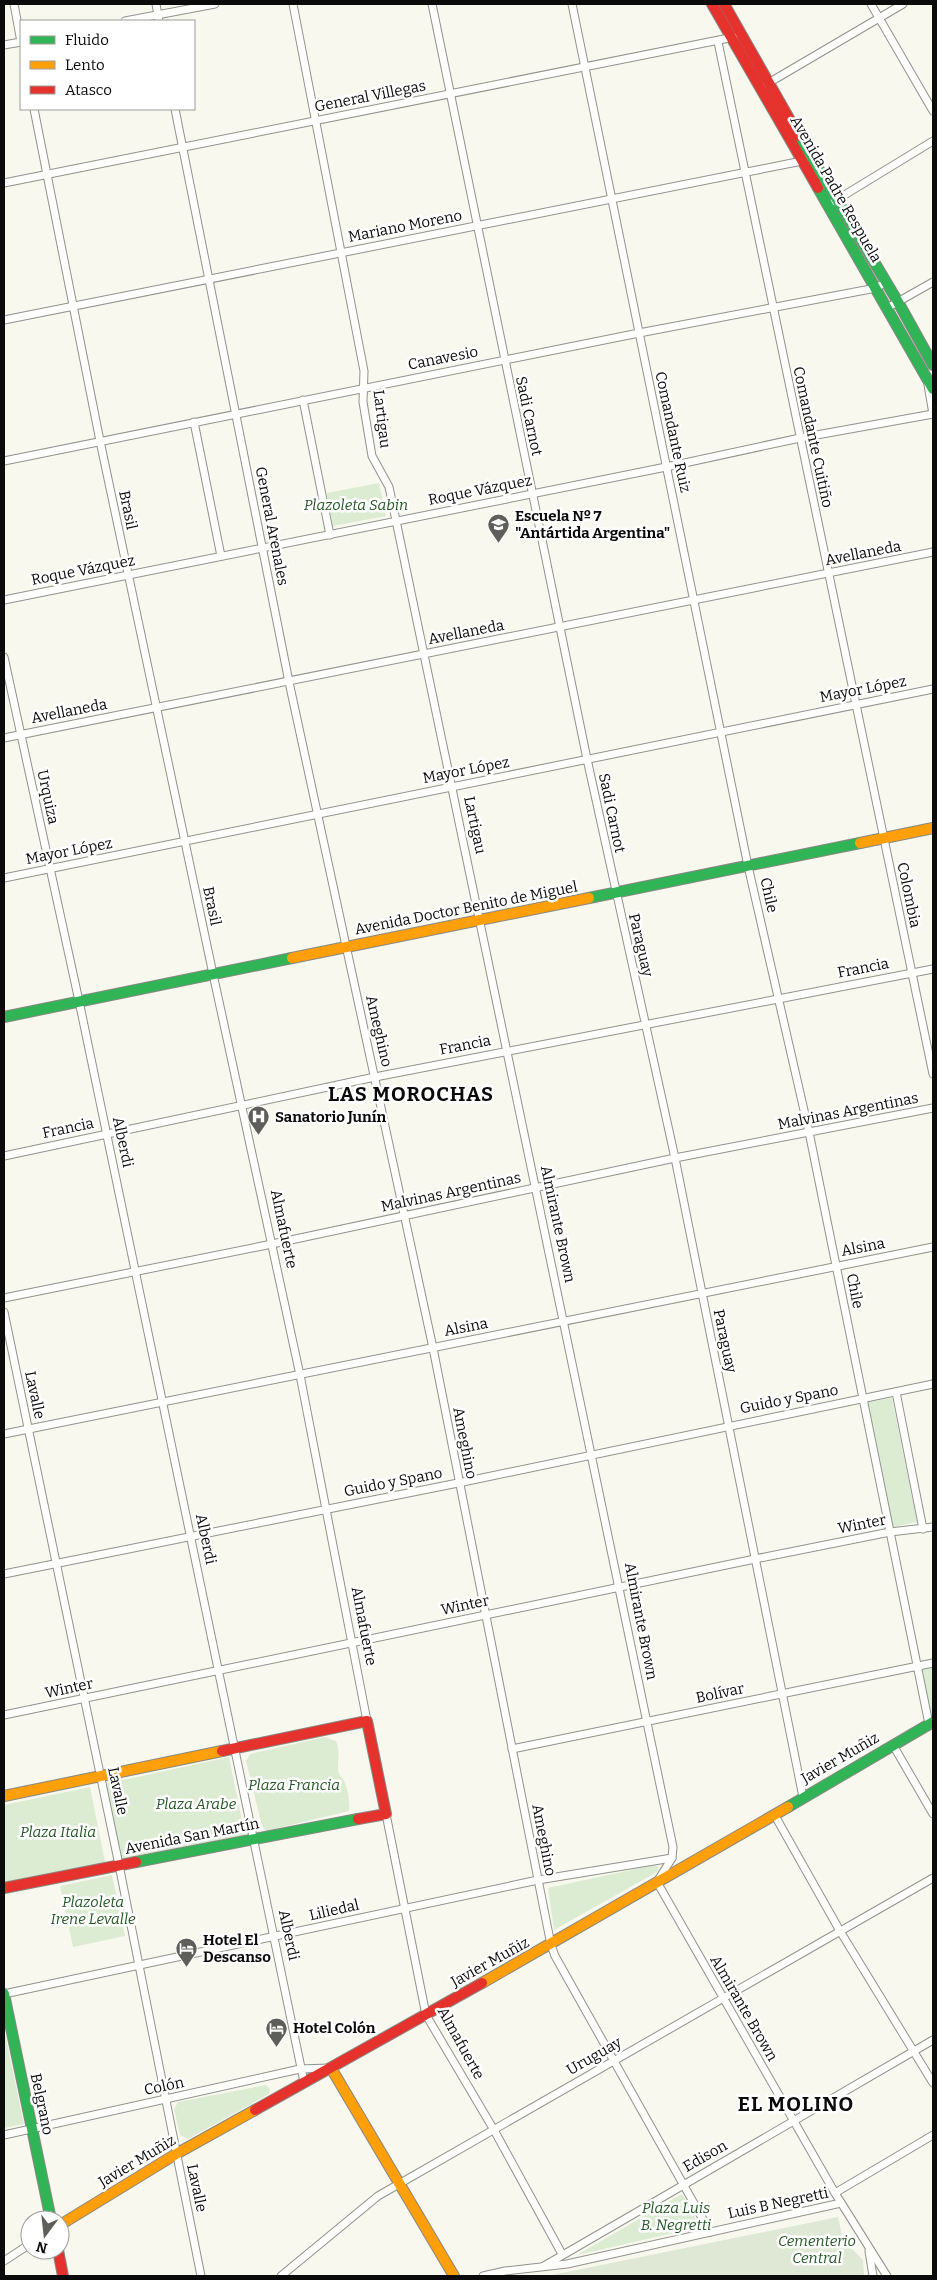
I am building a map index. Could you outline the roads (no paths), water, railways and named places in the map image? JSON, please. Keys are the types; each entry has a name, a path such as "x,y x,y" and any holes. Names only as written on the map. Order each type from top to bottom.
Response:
{"main road":[{"name":"Avenida Padre Respuela","path":"712,4 736,36 806,159 832,202 886,282 933,365"},
{"name":"Avenida Padre Respuela","path":"724,4 736,36"},
{"name":"Avenida Padre Respuela","path":"832,202 876,288 933,389"},
{"name":"Avenida Doctor Benito de Miguel","path":"4,1016 933,828"},
{"path":"4,1796 367,1721"},
{"name":"Almafuerte","path":"367,1721 386,1814"},
{"name":"Javier Muñiz","path":"70,2219 176,2154 551,1945 931,1723"},
{"name":"Avenida San Martín","path":"4,1888 386,1814"},
{"name":"Belgrano","path":"4,1994 50,2210"},
{"path":"332,2068 454,2276"},
{"path":"60,2260 63,2276"}],"street":[{"path":"14,4 20,37"},
{"path":"156,4 159,18"},
{"path":"136,20 159,18 215,4"},
{"name":"Lartigau","path":"294,4 364,371 363,402 372,456 388,482 481,920"},
{"name":"Sadi Carnot","path":"432,4 559,628 616,892"},
{"name":"Comandante Ruiz","path":"572,4 748,866"},
{"path":"871,4 933,111"},
{"path":"764,85 903,4"},
{"name":"General Villegas","path":"4,183 718,42 736,36"},
{"path":"4,45 20,42"},
{"name":"Comandante Cuitiño","path":"718,42 883,838"},
{"name":"Brasil","path":"34,110 100,441 213,974"},
{"name":"General Arenales","path":"175,110 289,682 345,947"},
{"path":"832,202 933,141"},
{"name":"Mariano Moreno","path":"4,320 806,159"},
{"name":"Canavesio","path":"4,461 639,333 876,288 886,282"},
{"path":"887,308 933,282"},
{"path":"926,377 933,414"},
{"path":"303,400 330,535"},
{"name":"Roque Vázquez","path":"4,600 666,467 800,438 933,414"},
{"path":"194,422 221,556"},
{"name":"Avellaneda","path":"4,738 933,552"},
{"name":"Urquiza","path":"4,657 79,1001"},
{"name":"Mayor López","path":"4,878 933,689"},
{"name":"Colombia","path":"883,838 933,1074"},
{"name":"Chile","path":"748,866 809,1132 917,1666 931,1723"},
{"name":"Paraguay","path":"616,892 675,1158 803,1797"},
{"name":"Almirante Brown","path":"481,920 673,1847 672,1858"},
{"name":"Ameghino","path":"345,947 375,1076 433,1348 458,1483 551,1945 555,1956 710,2232"},
{"name":"Francia","path":"4,1156 375,1076 933,969"},
{"name":"Almafuerte","path":"213,974 300,1374 367,1721"},
{"name":"Alberdi","path":"79,1001 304,2082"},
{"name":"Malvinas Argentinas","path":"4,1298 272,1244 675,1158 933,1108"},
{"name":"Alsina","path":"4,1434 933,1247"},
{"name":"Lavalle","path":"4,1312 119,1865 201,2276"},
{"name":"Guido y Spano","path":"4,1574 458,1483 728,1425 933,1384"},
{"path":"896,1392 923,1529"},
{"name":"Winter","path":"4,1715 755,1559 890,1532 933,1527"},
{"name":"Bolívar","path":"512,1749 933,1663"},
{"path":"893,1745 933,1814"},
{"name":"Almafuerte","path":"386,1814 426,2015 494,2130 562,2254"},
{"path":"774,1814 840,1931 933,2083"},
{"path":"656,1882 672,1858"},
{"name":"Liliedal","path":"4,1994 538,1880 672,1858"},
{"name":"Uruguay","path":"281,2276 370,2202 933,1878"},
{"name":"Almirante Brown","path":"656,1882 868,2248 873,2276"},
{"name":"Edison","path":"483,2276 544,2266 933,2040"},
{"name":"Colón","path":"4,2135 300,2069 332,2068"},
{"name":"Luis B Negretti","path":"835,2193 933,2135"},
{"name":"Luis B Negretti","path":"544,2266 567,2264 841,2203"},
{"path":"868,2248 887,2276"},
{"path":"4,2261 20,2251"}],"place":[{"name":"Escuela Nº 7 \"Antártida Argentina\"","path":"499,544"},
{"name":"Sanatorio Junín","path":"259,1136"},
{"name":"Hotel El Descanso","path":"187,1968"},
{"name":"Hotel Colón","path":"277,2047"}],"district":[{"name":"LAS MOROCHAS","path":"411,1094"},
{"name":"EL MOLINO","path":"796,2104"}],"park label":[{"name":"Plazoleta Sabin","path":"356,505"},
{"name":"Plaza Francia","path":"294,1785"},
{"name":"Plaza Arabe","path":"196,1804"},
{"name":"Plaza Italia","path":"58,1832"},
{"name":"Plazoleta Irene Levalle","path":"93,1910"},
{"name":"Plaza Luis B. Negretti","path":"676,2216"},
{"name":"Cementerio Central","path":"817,2250"}]}
